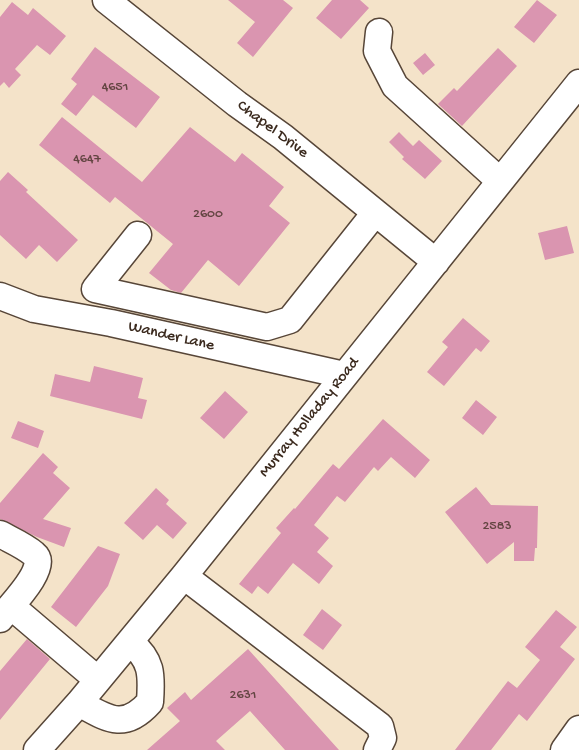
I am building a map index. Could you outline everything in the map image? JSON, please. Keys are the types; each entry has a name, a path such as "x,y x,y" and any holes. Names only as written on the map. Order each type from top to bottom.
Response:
{"street":[{"name":"Chapel Drive","path":"106,0 237,104 283,137 436,262"},
{"path":"378,32 377,50 395,86 500,181"},
{"name":"Murray Holladay Road","path":"37,750 130,642 500,181 576,93"},
{"path":"138,235 95,290 267,327 290,320 375,213"},
{"name":"Wander Lane","path":"0,296 34,309 111,323 344,375"},
{"path":"0,534 35,555 39,564 36,573 5,612 98,680"},
{"path":"184,576 380,726 380,741"},
{"path":"79,703 110,719 124,720 140,714 150,702 149,665 141,651 130,642"},
{"path":"564,750 579,729"}],"building":[{"path":"228,0 283,0 293,8 253,57 237,43 255,22"},
{"path":"332,0 360,0 369,8 341,39 316,18"},
{"path":"537,0 557,15 534,43 514,27"},
{"path":"12,2 28,15 33,8 66,36 50,55 37,45 15,69 21,75 9,88 4,82 0,86 0,17"},
{"path":"95,47 160,97 136,128 93,95 76,116 61,104 77,84 71,79"},
{"path":"498,48 517,66 462,126 438,104 454,88 457,91"},
{"path":"425,53 435,65 423,75 413,63"},
{"path":"62,117 142,182 190,127 235,162 242,153 284,187 269,206 290,223 239,286 208,260 181,293 171,290 149,273 173,244 115,197 110,203 39,145"},
{"path":"399,132 413,146 419,140 442,161 425,179 402,159 404,157 389,142"},
{"path":"8,172 28,190 26,192 78,240 57,262 39,245 26,259 0,235 0,181"},
{"path":"567,226 574,253 545,260 538,233"},
{"path":"463,318 490,341 481,352 476,348 444,386 427,372 448,347 442,342"},
{"path":"94,366 143,378 138,398 147,400 142,419 50,396 55,374 90,382"},
{"path":"225,391 248,412 224,439 200,418"},
{"path":"476,400 497,417 483,435 462,418"},
{"path":"383,419 430,460 415,478 391,457 378,471 374,467 345,502 337,496 314,525 329,538 317,552 333,566 319,584 293,563 268,594 258,586 252,594 239,584 281,533 276,528 295,509 333,464 339,469"},
{"path":"18,421 44,431 38,448 11,438"},
{"path":"43,453 58,467 53,473 70,488 43,519 71,528 64,547 37,537 0,519 0,503"},
{"path":"476,487 491,505 538,506 537,548 535,548 534,561 514,561 514,542 487,564 445,512"},
{"path":"156,488 169,500 166,504 187,523 173,539 157,525 143,540 124,523"},
{"path":"98,546 120,554 108,586 76,627 51,607"},
{"path":"322,609 342,625 323,650 303,635"},
{"path":"556,610 577,627 560,647 575,659 527,721 519,714 491,750 455,750 508,681 517,688 540,660 525,647"},
{"path":"27,639 50,659 0,720 0,671"},
{"path":"248,649 339,750 285,750 250,711 216,741 225,750 147,750 180,721 167,708 185,692 191,700"}]}
